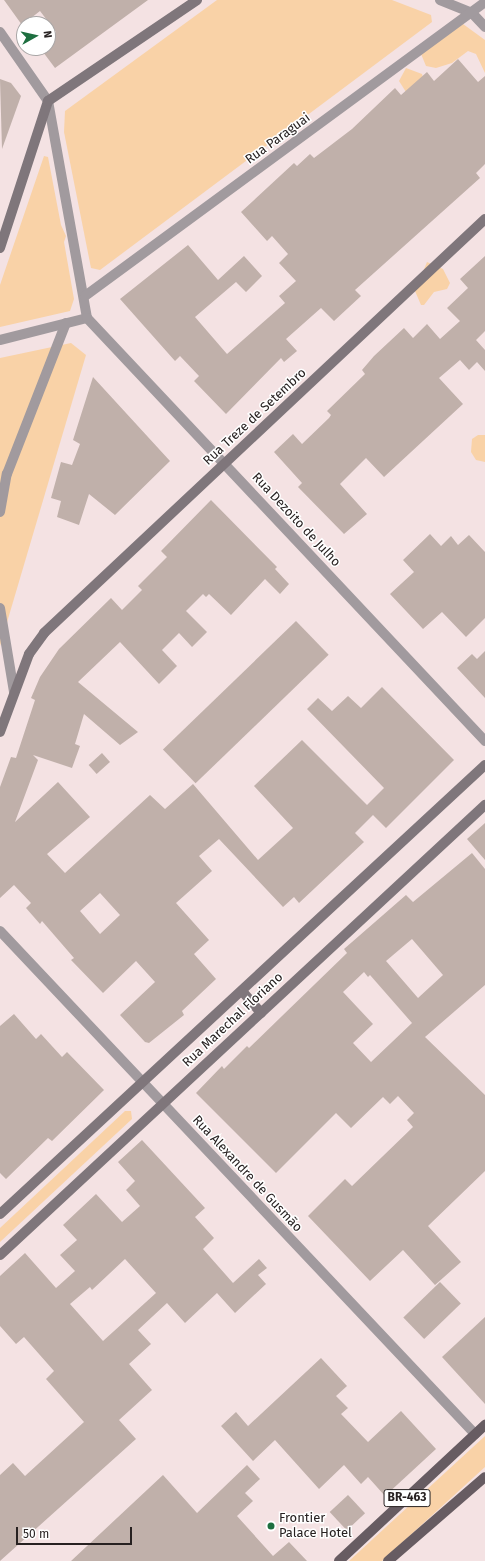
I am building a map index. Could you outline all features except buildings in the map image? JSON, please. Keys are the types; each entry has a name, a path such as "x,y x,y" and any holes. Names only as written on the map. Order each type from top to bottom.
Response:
{"main road":[{"path":"0,248 48,101 197,0"},
{"name":"Rua Treze de Setembro","path":"0,732 29,654 44,633 485,219"},
{"name":"Rua Marechal Floriano","path":"0,1214 485,765"},
{"name":"Rua Marechal Floriano","path":"0,1255 485,805"},
{"path":"242,991 260,1013"},
{"name":"BR-463","path":"339,1561 485,1425"},
{"name":"BR-463","path":"388,1561 485,1477"}],"street":[{"path":"440,0 472,13 485,27"},
{"name":"Rua Paraguai","path":"85,296 485,2"},
{"path":"0,32 48,101 88,318 0,340"},
{"name":"Rua Dezoito de Julho","path":"88,318 485,741"},
{"path":"0,512 7,474 66,323"},
{"path":"0,608 14,692"},
{"name":"Rua Alexandre de Gusmão","path":"0,931 144,1082 474,1434"}],"shaded area":[{"path":"217,0 392,0 431,15 432,22 100,270 91,268 64,132 65,111"},
{"path":"463,24 485,40 485,73 476,54 468,51 452,63 436,68 426,66 421,54"},
{"path":"406,68 422,74 425,86 406,92 399,81"},
{"path":"44,156 48,157 61,225 66,236 64,242 74,299 70,311 0,327 0,285"},
{"path":"427,262 443,269 450,283 447,289 434,292 424,305 421,305 415,291"},
{"path":"71,343 86,355 0,646 0,358"},
{"path":"478,435 485,435 485,462 476,460 471,452 472,439"},
{"path":"125,1111 131,1111 132,1119 0,1242 0,1228"},
{"path":"485,1436 485,1467 382,1561 349,1561"}],"place":[{"name":"Frontier Palace Hotel","path":"271,1526"}]}
